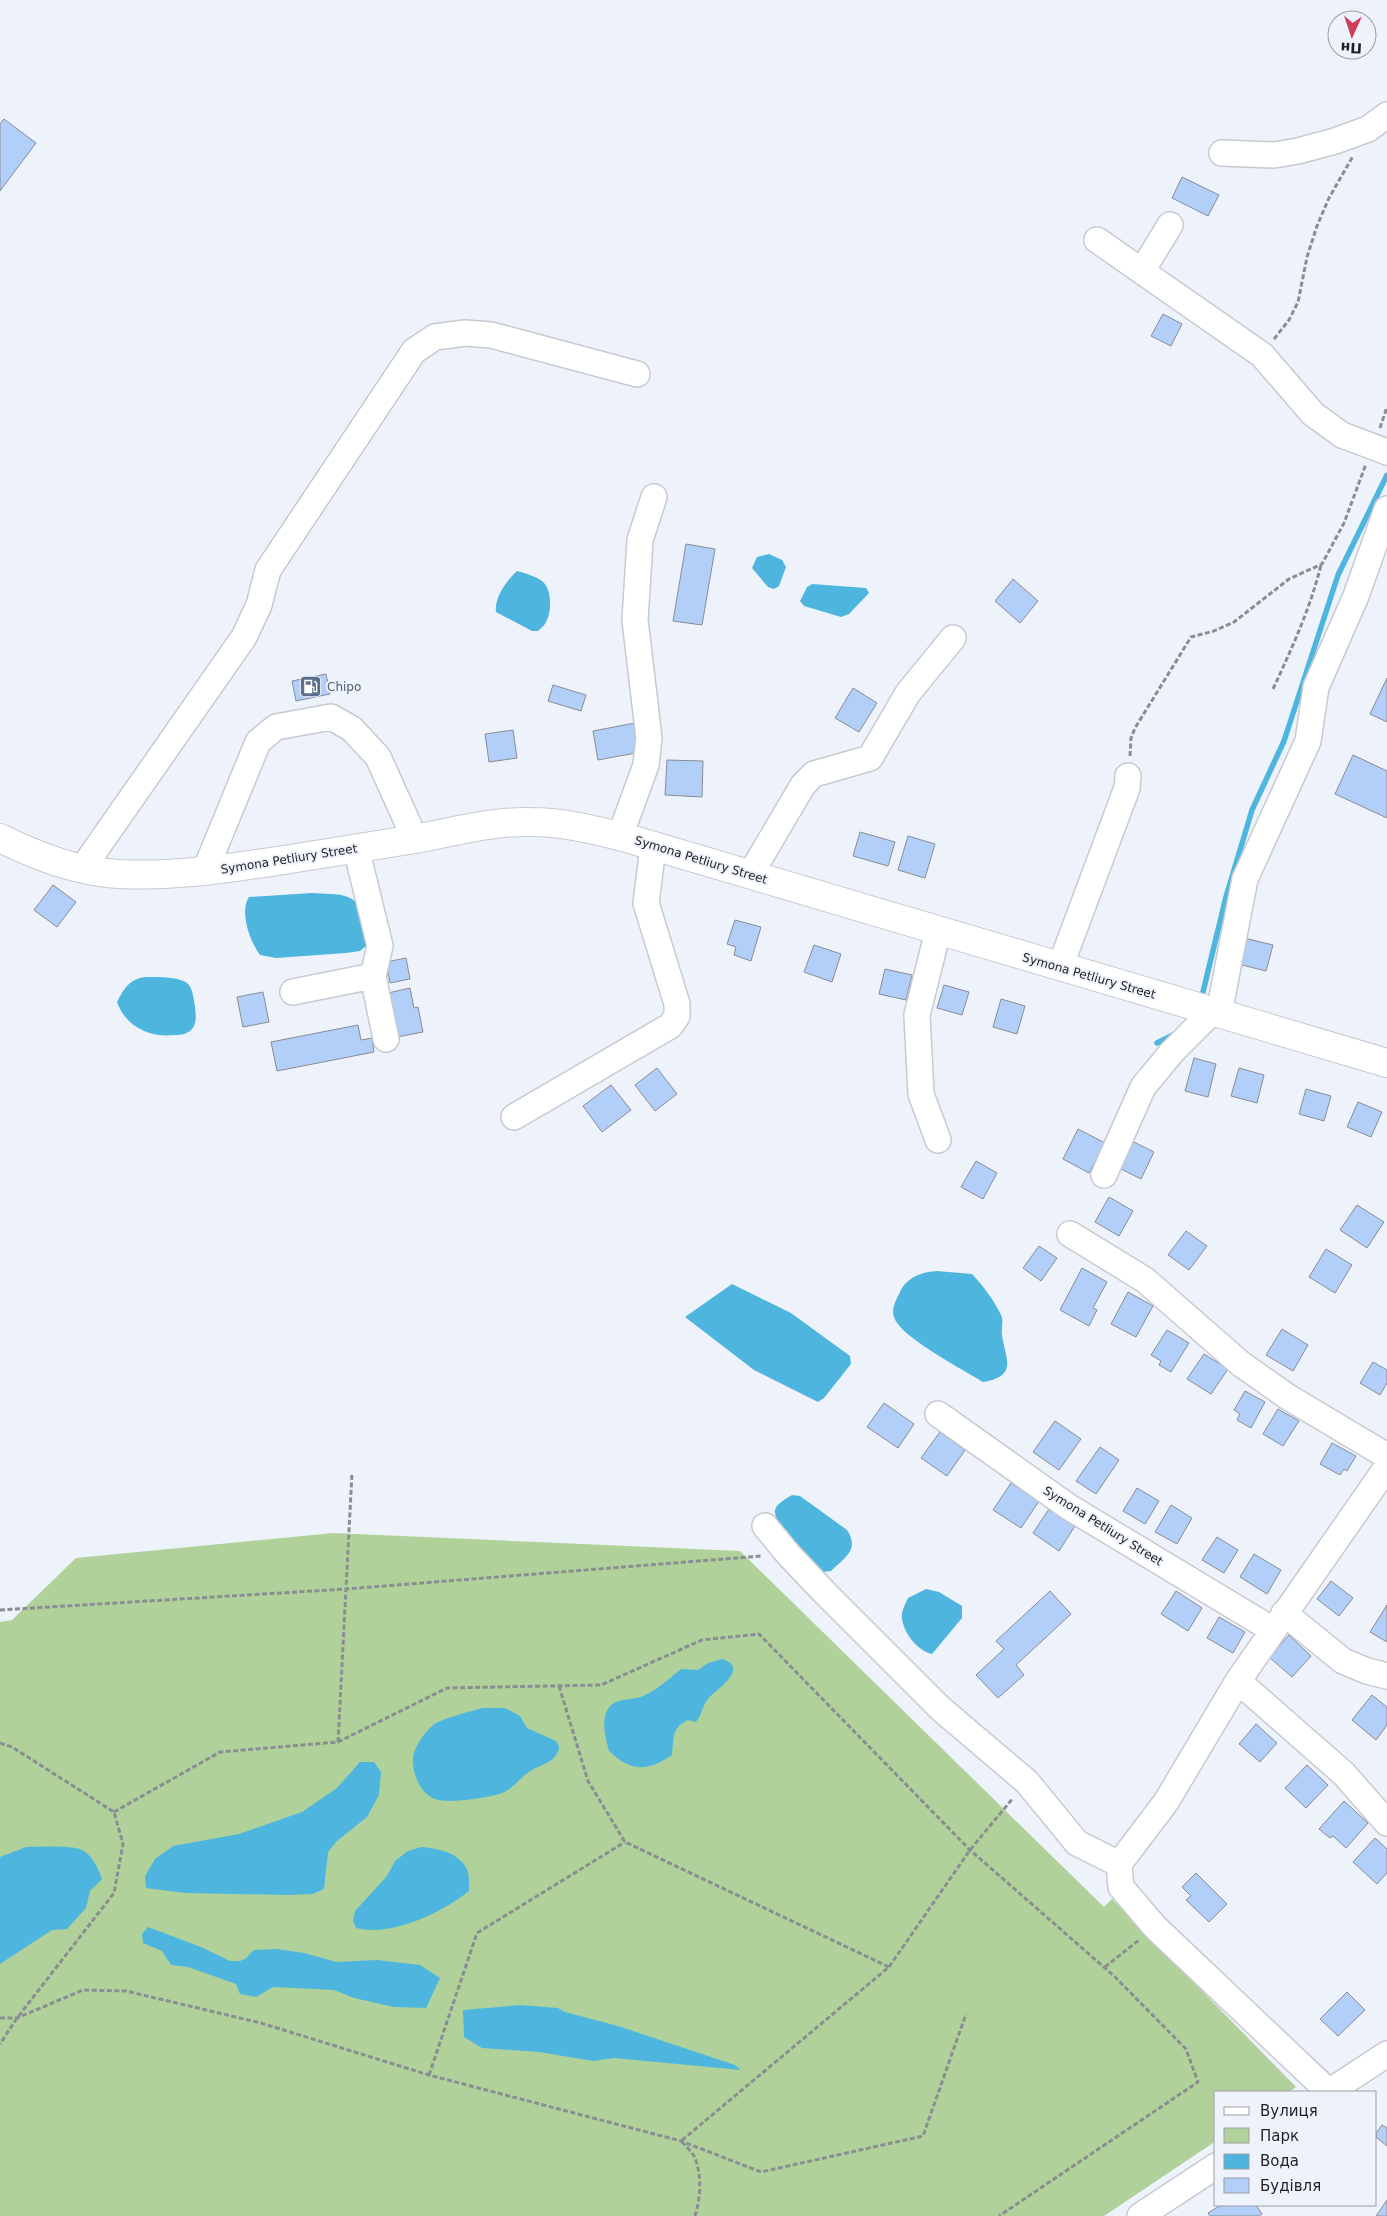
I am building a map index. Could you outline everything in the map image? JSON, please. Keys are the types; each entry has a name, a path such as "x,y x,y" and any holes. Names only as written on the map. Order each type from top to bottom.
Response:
{"main road":[{"name":"Symona Petliury Street","path":"0,838 31,852 82,869 118,874 205,871 415,839 473,828 529,822 569,824 620,836 1387,1063"}],"street":[{"path":"1222,153 1274,155 1335,141 1378,122"},
{"path":"1142,271 1170,225"},
{"path":"1097,240 1262,355 1313,414 1342,435 1382,451"},
{"path":"82,869 244,637 259,605 268,570 414,351 435,337 466,333 491,334 637,374"},
{"path":"620,836 646,764 649,738 635,620 640,540 654,497"},
{"path":"1104,1175 1143,1087 1172,1052 1215,1013 1245,878 1308,741 1316,687 1356,596 1387,510"},
{"path":"750,875 803,785 814,774 870,758 908,693 953,638"},
{"path":"205,871 258,742 276,727 330,717 352,730 378,757 415,839"},
{"path":"1060,967 1127,788 1128,776"},
{"path":"514,1117 670,1026 677,1016 676,1004 646,903 653,847"},
{"path":"356,848 380,946 373,976 386,1039"},
{"path":"938,931 917,1015 921,1094 938,1140"},
{"path":"293,992 373,976"},
{"path":"1070,1234 1145,1280 1241,1364 1288,1396 1387,1456"},
{"name":"Symona Petliury Street","path":"938,1414 1069,1507 1278,1621 1343,1661 1367,1671 1387,1676"},
{"path":"1328,2091 1155,1927 1121,1888 1119,1864 1166,1802 1238,1681 1387,1467"},
{"path":"765,1526 788,1554 940,1709 1027,1782 1077,1843 1119,1864"},
{"path":"1238,1681 1344,1774 1387,1823"},
{"path":"1331,2091 1387,2054"},
{"path":"1140,2216 1214,2167"}],"path":[{"path":"1262,355 1289,320 1298,302 1307,257 1329,198 1378,122"},
{"path":"1273,689 1289,651 1299,634 1322,564 1382,451 1387,408"},
{"path":"1128,776 1131,738 1135,728 1191,637 1214,631 1234,622 1289,579 1322,564"},
{"path":"338,1742 352,1473"},
{"path":"0,1610 346,1589 788,1554"},
{"path":"114,1812 220,1752 338,1742 447,1688 601,1685 702,1640 759,1634 970,1850 1105,1967 1186,2049 1198,2082 999,2216"},
{"path":"559,1686 588,1781 625,1842 889,1967"},
{"path":"0,1743 12,1747 114,1812 123,1844 114,1893 16,2018 0,2044"},
{"path":"681,2141 889,1967 970,1850 1027,1782"},
{"path":"429,2075 477,1933 625,1842"},
{"path":"1105,1967 1155,1927"},
{"path":"0,2018 16,2018 83,1990 126,1991 261,2023 429,2075 681,2141 761,2172 923,2136 966,2014"},
{"path":"681,2141 694,2155 699,2172 699,2205 695,2216"}],"green space":[{"path":"333,1533 740,1551 1104,1907 1112,1899 1296,2087 1290,2091 1214,2091 1214,2142 1104,2216 0,2216 0,1622 12,1620 76,1558"}],"water":[{"path":"769,554 782,560 786,567 779,586 774,589 768,587 752,568 757,557"},
{"path":"517,571 539,579 548,589 550,600 548,618 538,631 532,631 496,612 497,601 502,590"},
{"path":"812,584 866,588 869,593 849,614 841,617 804,606 800,601 807,587"},
{"path":"312,893 340,895 354,900 364,918 366,946 360,951 346,953 276,958 260,955 249,934 245,918 246,903 249,897"},
{"path":"145,977 181,980 189,985 196,1016 194,1027 190,1031 179,1035 156,1034 140,1029 126,1018 117,1002 122,992 131,982"},
{"path":"937,1271 972,1274 995,1304 1002,1317 1002,1335 1007,1358 1006,1371 1002,1375 983,1382 920,1343 899,1325 894,1317 893,1311 896,1301 903,1287 916,1276"},
{"path":"732,1284 791,1313 850,1356 851,1364 824,1398 818,1402 754,1370 685,1317"},
{"path":"792,1495 800,1496 847,1530 851,1537 852,1543 849,1553 831,1571 822,1572 794,1543 780,1525 775,1510 782,1501"},
{"path":"926,1589 939,1592 962,1606 962,1618 932,1654 915,1644 907,1632 902,1619 902,1611 908,1598"},
{"path":"722,1659 730,1663 733,1668 732,1674 707,1700 696,1722 688,1720 676,1730 673,1739 672,1755 663,1761 647,1767 639,1767 625,1763 609,1751 604,1724 610,1706 619,1701 648,1694 681,1669 698,1670 708,1663"},
{"path":"483,1708 505,1708 520,1716 527,1728 556,1741 559,1746 558,1752 552,1760 533,1769 508,1790 499,1794 457,1801 435,1799 425,1793 418,1782 413,1764 415,1749 420,1740 433,1725 442,1720"},
{"path":"360,1762 374,1762 381,1772 379,1795 367,1817 337,1841 328,1852 324,1889 313,1894 288,1895 185,1893 146,1888 145,1876 155,1859 173,1846 239,1834 302,1812 337,1788"},
{"path":"26,1847 63,1847 82,1850 92,1859 102,1879 90,1891 86,1908 67,1929 52,1930 0,1964 0,1857"},
{"path":"421,1847 433,1848 457,1857 468,1872 469,1891 431,1915 416,1921 385,1929 370,1930 356,1928 353,1921 355,1911 387,1876 395,1861 408,1851"},
{"path":"148,1927 201,1947 230,1961 245,1959 254,1950 277,1949 304,1953 337,1962 377,1960 420,1965 440,1978 426,2008 394,2007 354,1998 334,1990 273,1987 256,1997 240,1994 236,1984 188,1967 171,1965 162,1951 143,1943 142,1934"},
{"path":"520,2005 558,2008 565,2012 618,2026 735,2065 741,2070 614,2058 593,2061 539,2052 482,2048 464,2037 463,2010"}],"building":[{"path":"4,119 36,143 0,191 0,124"},
{"path":"1182,177 1219,195 1208,216 1172,198"},
{"path":"1163,314 1182,324 1171,346 1151,336"},
{"path":"686,544 715,549 702,625 673,621"},
{"path":"1013,579 1038,601 1020,623 995,601"},
{"name":"Chipo","path":"326,674 330,694 296,701 292,681"},
{"path":"1387,678 1387,722 1370,714"},
{"path":"553,685 586,695 581,711 548,701"},
{"path":"853,688 877,703 859,732 835,718"},
{"path":"635,723 641,752 598,760 593,731"},
{"path":"513,730 517,758 489,762 485,734"},
{"path":"1353,755 1387,771 1387,818 1335,794"},
{"path":"667,760 703,761 702,797 665,795"},
{"path":"860,832 895,842 888,866 853,856"},
{"path":"908,836 935,844 925,878 898,870"},
{"path":"53,885 76,902 57,927 34,910"},
{"path":"735,920 761,927 751,961 734,955 736,947 727,944"},
{"path":"1244,938 1273,945 1266,971 1238,964"},
{"path":"814,945 841,954 832,982 804,972"},
{"path":"406,958 410,979 390,983 386,962"},
{"path":"885,969 912,975 906,1000 879,994"},
{"path":"944,985 969,992 962,1015 937,1008"},
{"path":"410,988 414,1008 418,1007 423,1032 397,1037 388,993"},
{"path":"263,992 269,1022 243,1027 237,997"},
{"path":"1001,999 1025,1006 1017,1034 993,1027"},
{"path":"358,1025 361,1040 372,1038 374,1052 277,1071 271,1042"},
{"path":"1194,1058 1216,1064 1208,1097 1185,1091"},
{"path":"657,1068 677,1094 655,1111 635,1085"},
{"path":"1239,1068 1264,1075 1257,1103 1231,1096"},
{"path":"611,1085 631,1110 602,1132 583,1106"},
{"path":"1306,1089 1331,1096 1324,1121 1299,1114"},
{"path":"1358,1102 1382,1112 1371,1137 1347,1127"},
{"path":"1078,1129 1105,1143 1089,1173 1063,1159"},
{"path":"1130,1140 1154,1152 1141,1179 1117,1167"},
{"path":"976,1161 997,1173 983,1199 961,1187"},
{"path":"1109,1197 1133,1211 1119,1236 1095,1222"},
{"path":"1357,1205 1384,1222 1367,1248 1340,1230"},
{"path":"1186,1231 1207,1246 1189,1270 1168,1255"},
{"path":"1039,1246 1057,1258 1041,1281 1023,1268"},
{"path":"1326,1249 1352,1265 1335,1293 1309,1277"},
{"path":"1082,1268 1107,1282 1093,1308 1097,1310 1089,1326 1060,1310"},
{"path":"1128,1292 1153,1306 1136,1337 1111,1324"},
{"path":"1282,1329 1308,1345 1293,1371 1266,1355"},
{"path":"1167,1330 1189,1343 1171,1372 1159,1365 1161,1361 1151,1355"},
{"path":"1204,1354 1228,1369 1211,1394 1187,1379"},
{"path":"1373,1362 1387,1370 1387,1383 1380,1395 1360,1383"},
{"path":"1245,1391 1265,1402 1251,1428 1237,1420 1240,1414 1234,1410"},
{"path":"884,1403 914,1424 898,1448 867,1427"},
{"path":"1278,1409 1299,1421 1283,1446 1263,1434"},
{"path":"1055,1421 1081,1439 1059,1470 1033,1452"},
{"path":"940,1432 965,1450 947,1476 921,1458"},
{"path":"1332,1443 1356,1456 1347,1471 1344,1469 1340,1475 1320,1464"},
{"path":"1100,1447 1119,1460 1096,1494 1076,1481"},
{"path":"1011,1483 1039,1501 1021,1528 993,1510"},
{"path":"1137,1488 1159,1501 1145,1524 1123,1511"},
{"path":"1171,1505 1192,1518 1177,1544 1155,1532"},
{"path":"1049,1509 1075,1526 1059,1551 1033,1533"},
{"path":"1217,1537 1238,1550 1224,1573 1202,1560"},
{"path":"1254,1554 1281,1570 1267,1594 1240,1577"},
{"path":"1331,1581 1353,1598 1339,1616 1317,1599"},
{"path":"1050,1591 1071,1614 1016,1665 1024,1675 998,1698 976,1675 1004,1649 996,1641"},
{"path":"1176,1591 1202,1608 1188,1631 1161,1614"},
{"path":"1387,1605 1387,1642 1370,1632"},
{"path":"1219,1617 1245,1632 1233,1653 1207,1638"},
{"path":"1289,1635 1311,1656 1292,1677 1269,1657"},
{"path":"1372,1695 1387,1707 1387,1725 1376,1740 1352,1720"},
{"path":"1256,1724 1277,1743 1260,1762 1239,1744"},
{"path":"1307,1765 1328,1785 1306,1808 1285,1788"},
{"path":"1344,1801 1368,1823 1346,1848 1333,1836 1330,1838 1319,1829"},
{"path":"1375,1838 1387,1849 1387,1873 1377,1884 1353,1862"},
{"path":"1196,1873 1227,1904 1209,1922 1186,1900 1191,1896 1182,1887"},
{"path":"1347,1992 1365,2010 1338,2036 1320,2019"},
{"path":"1382,2125 1387,2128 1387,2146 1377,2138 1377,2132"},
{"path":"1387,2200 1387,2216 1376,2216"},
{"path":"1219,2206 1257,2206 1262,2214 1259,2216 1210,2216 1208,2213"}],"waterway":[{"path":"1203,992 1226,897 1252,810 1284,741 1338,575 1387,475"},
{"path":"1157,1043 1175,1034"}],"place":[{"name":"Chipo","path":"311,687"}]}
